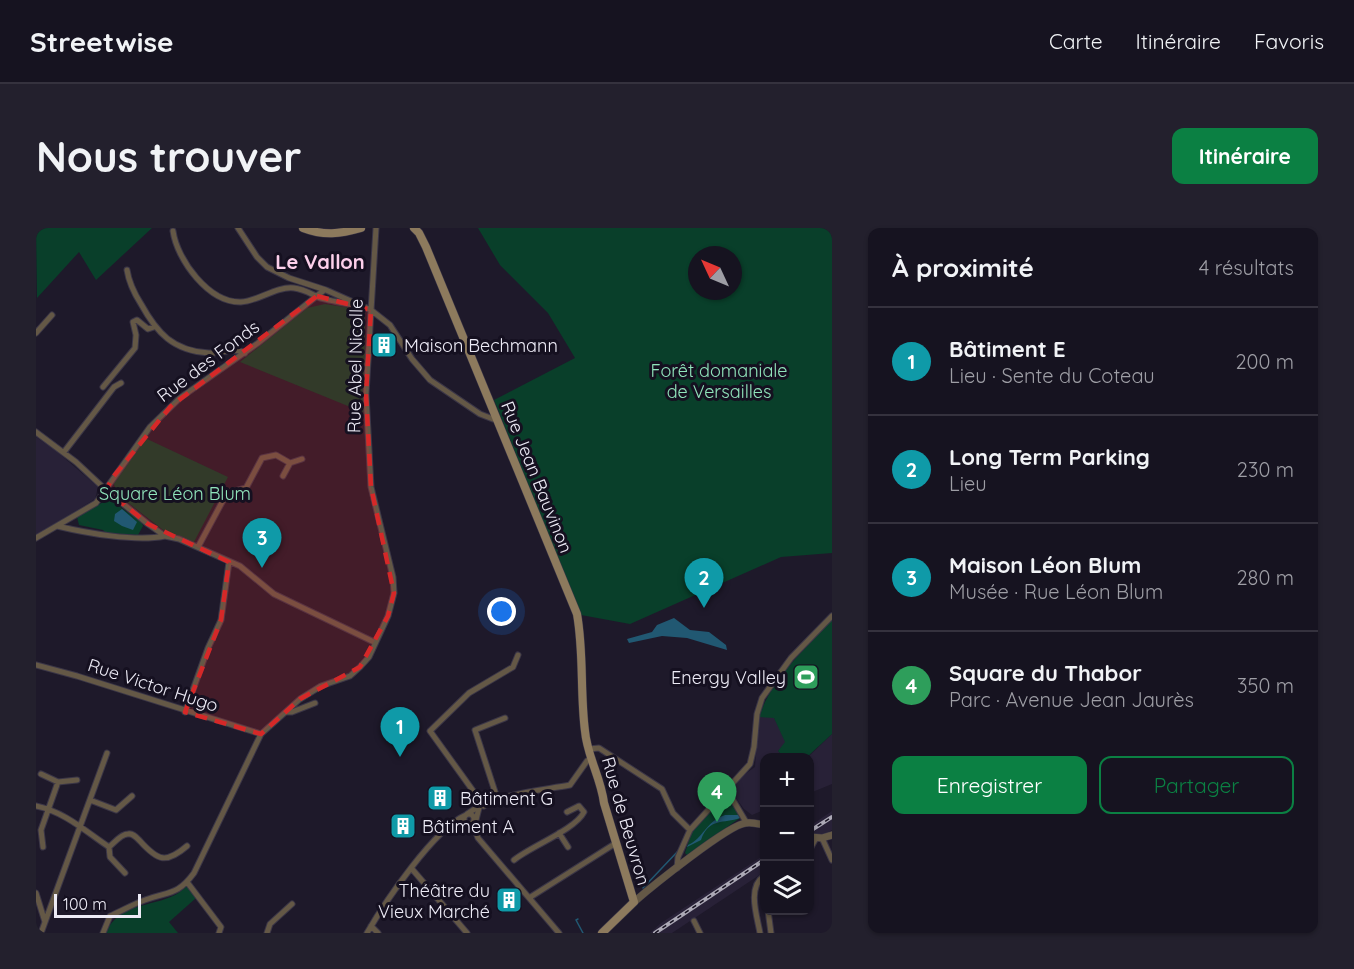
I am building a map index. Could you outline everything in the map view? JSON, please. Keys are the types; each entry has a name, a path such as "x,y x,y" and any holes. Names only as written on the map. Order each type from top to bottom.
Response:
{"main road":[{"path":"303,228 332,234 361,228"},
{"name":"Rue Jean Bauvinon","path":"414,228 426,247 577,614 582,656 585,733 589,749"},
{"name":"Rue de Beuvron","path":"589,749 634,902"},
{"path":"605,932 634,902"}],"street":[{"path":"238,228 257,257 267,267 289,278 357,302 360,306"},
{"name":"Rue Abel Nicolle","path":"261,734 300,699 321,686 350,675 369,657 388,616 394,585 389,555 371,487 366,394 376,228"},
{"path":"173,231 174,241 202,285 219,297 242,302 288,288 297,288 321,298 371,310 390,325 412,359 430,380 480,414 493,419 497,418"},
{"path":"127,270 128,282 154,327 179,346 200,353 213,354 238,350 245,353"},
{"name":"Rue des Fonds","path":"36,538 96,503 150,427 165,411 194,387 245,353 323,291"},
{"path":"36,333 52,315"},
{"path":"103,387 135,348 136,335 133,322 137,320 148,329 154,327"},
{"path":"64,452 114,387 121,383"},
{"path":"36,432 64,452 106,490 165,536 198,547 249,572 274,594 374,642"},
{"path":"198,547 227,493 246,488 262,458 276,456 290,463"},
{"path":"283,476 290,463 302,459"},
{"path":"74,516 77,529"},
{"path":"142,537 148,524"},
{"path":"57,526 106,535 165,536"},
{"path":"185,712 208,648 221,620 229,562"},
{"path":"676,868 678,857 690,830 750,764 757,714 762,698 791,658 832,616"},
{"path":"481,807 430,731 470,693 513,667 518,655"},
{"name":"Rue Victor Hugo","path":"36,665 261,734"},
{"path":"286,712 315,703"},
{"path":"498,801 475,729 504,718"},
{"path":"103,933 111,916 145,900 174,892 187,882 194,873 261,734"},
{"path":"589,749 599,748 662,789 673,813 690,830"},
{"path":"41,933 107,753"},
{"path":"367,933 412,869 439,835 455,821 498,801 535,790 570,784 587,761 592,758"},
{"path":"41,774 58,783 77,780"},
{"path":"43,847 41,830 58,783"},
{"path":"727,790 746,822"},
{"path":"90,800 116,810 132,796"},
{"path":"36,806 48,809 80,825 86,832 109,847"},
{"path":"504,869 512,861 559,833 581,817 584,812 579,806 567,812"},
{"path":"466,817 470,824 481,807"},
{"path":"466,817 478,838 559,933"},
{"path":"475,818 474,828 478,838"},
{"path":"634,902 676,868 728,831 746,822 760,824"},
{"path":"109,847 129,833 135,835 147,849 166,859 175,856 187,846"},
{"path":"559,833 568,847"},
{"path":"832,835 816,837 832,860"},
{"path":"529,898 616,843"},
{"path":"109,847 110,856 125,873"},
{"path":"412,869 467,933"},
{"path":"760,878 754,890 760,933"},
{"path":"187,882 220,927 219,933"},
{"path":"36,893 45,922"},
{"path":"267,933 270,924 292,904"},
{"path":"769,915 771,933"},
{"path":"694,921 700,933"},
{"path":"371,926 378,933"}],"highlighted area":[{"path":"317,296 371,310 366,394 371,487 394,593 388,616 360,667 300,699 261,734 185,712 221,620 229,562 148,524 106,490 113,477 171,406"}],"shaded area":[{"path":"36,437 55,450 98,487 95,499 36,535"},
{"path":"759,717 774,717 786,743 778,751 780,753 760,753 760,812 752,815 744,809 733,794 732,788 742,776 755,767"},
{"path":"832,734 832,784 814,791 814,753"},
{"path":"832,811 832,830 814,841 814,823"},
{"path":"760,858 760,875 672,933 650,933 661,923"}],"green space":[{"path":"36,228 152,228 96,280 79,252 37,298"},
{"name":"Forêt domaniale de Versailles","path":"478,228 832,228 832,553 781,557 630,624 581,615 494,400 575,358 548,313 500,265"},
{"path":"325,304 365,310 365,413 240,362 307,308"},
{"name":"Square Léon Blum","path":"145,438 228,477 194,542 167,533 118,495 113,482"},
{"path":"105,501 112,501 142,523 143,526 138,535 106,533 103,530 79,525 77,517"},
{"name":"Energy Valley","path":"832,620 832,734 811,753 780,753 778,751 785,742 774,718 759,717 780,677"},
{"path":"727,790 740,818 687,855 685,853 692,831"},
{"path":"187,886 196,898 169,922 178,933 106,933 111,923 127,911 166,899"}],"water":[{"path":"122,509 137,522 133,530 114,521 115,514"},
{"path":"674,618 690,630 709,632 726,645 727,650 687,638 662,636 629,643 627,639 652,632 657,625"},
{"path":"725,815 739,815 740,818 713,825 704,833 701,840 687,847 713,822"}],"waterway":[{"path":"643,888 679,850"},
{"path":"578,919 576,920 583,933"}],"railway":[{"path":"814,828 832,817"},
{"path":"655,933 763,861"}],"place":[{"name":"Maison Bechmann","path":"384,345"},
{"name":"Maison Léon Blum","path":"262,568"},
{"name":"Long Term Parking","path":"704,608"},
{"name":"Energy Valley","path":"806,677"},
{"name":"Bâtiment E","path":"400,757"},
{"name":"Bâtiment G","path":"440,798"},
{"name":"Square du Thabor","path":"717,822"},
{"name":"Bâtiment A","path":"403,826"},
{"name":"Théâtre du Vieux Marché","path":"509,900"}],"district":[{"name":"Le Vallon","path":"320,261"}]}
